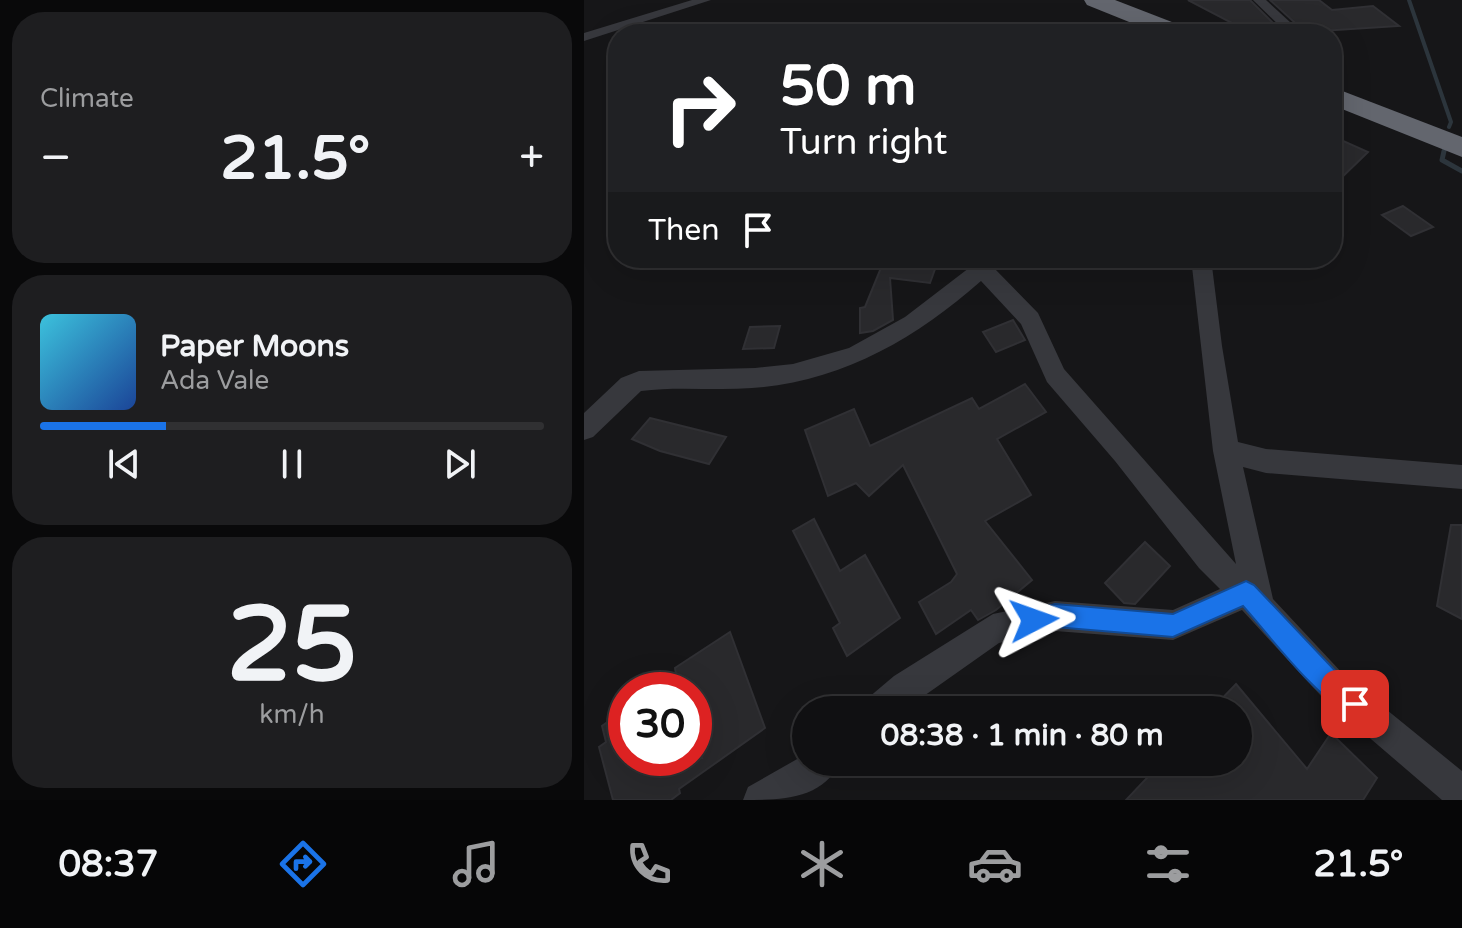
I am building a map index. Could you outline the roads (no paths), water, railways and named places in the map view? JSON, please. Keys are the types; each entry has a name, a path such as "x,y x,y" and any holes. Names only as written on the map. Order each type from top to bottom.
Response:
{"highway":[{"path":"1095,0 1156,24"},
{"path":"1342,99 1462,148"}],"street":[{"path":"627,24 705,0"},
{"path":"1259,0 1285,24"},
{"path":"584,37 608,30"},
{"path":"584,429 629,385 639,381 753,379 811,372 855,357 881,345 906,328 983,268"},
{"path":"991,268 1030,319 1055,375 1124,453 1209,558 1333,686 1462,794"},
{"path":"1202,268 1226,451 1253,600"},
{"path":"1226,451 1266,461 1462,477"},
{"path":"895,696 993,629 1055,616 1173,625 1253,600"},
{"path":"761,800 800,776"}],"waterway":[{"path":"1409,0 1451,122 1449,127"},
{"path":"1444,151 1442,160 1462,171"}]}
